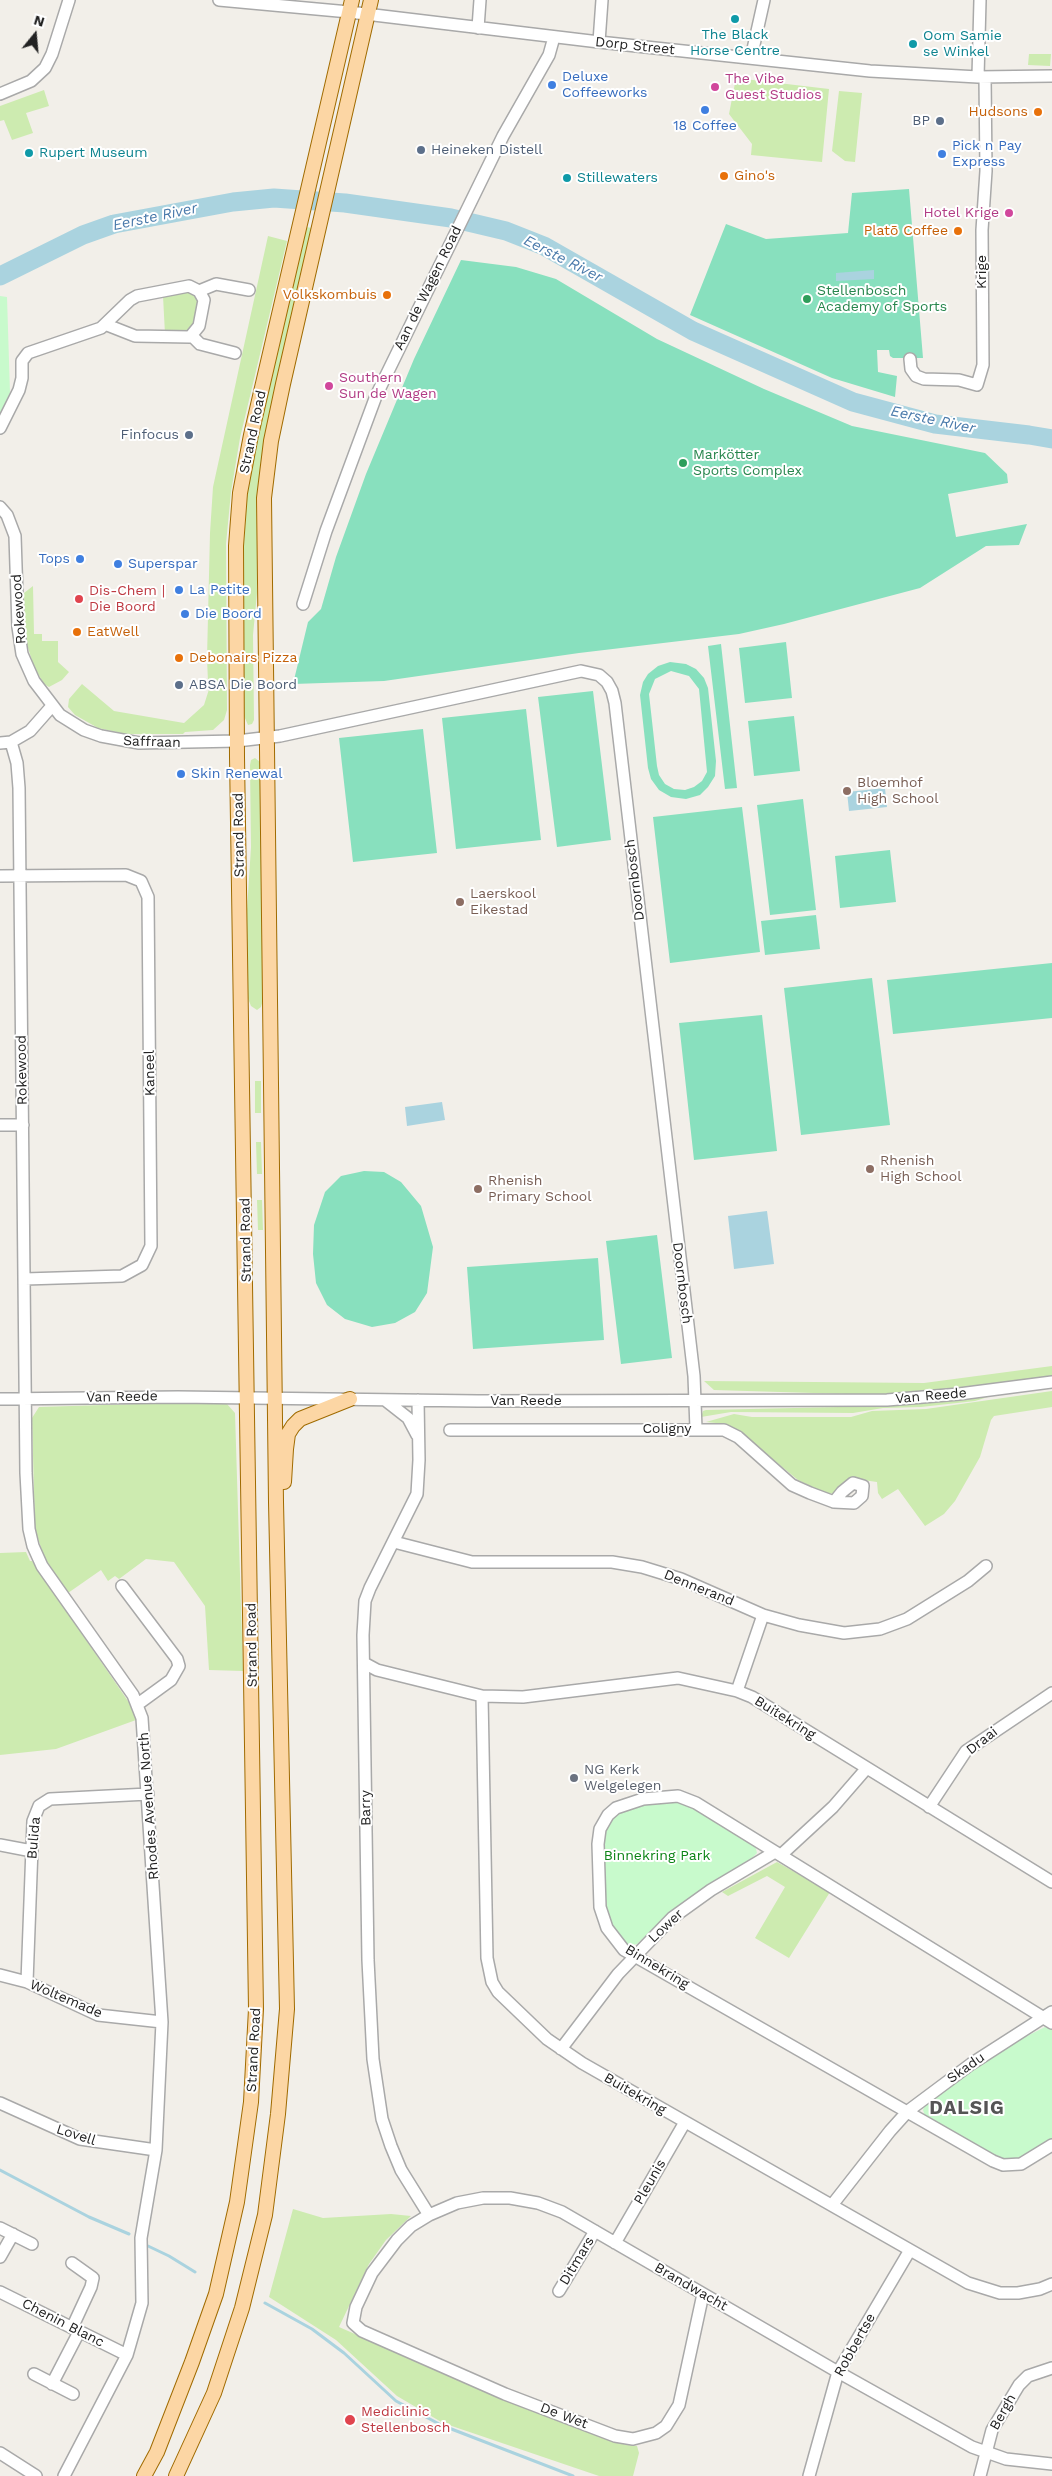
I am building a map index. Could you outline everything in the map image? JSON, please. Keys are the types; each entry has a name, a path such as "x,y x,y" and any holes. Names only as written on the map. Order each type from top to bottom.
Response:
{"main road":[{"name":"Strand Road","path":"176,2476 206,2415 230,2346 242,2308 265,2215 278,2114 287,2009 276,1502 264,498 271,441 371,0"},
{"name":"Strand Road","path":"144,2476 168,2425 216,2294 237,2202 251,2102 256,2009 237,741 236,546 240,493 251,435 351,6"},
{"path":"276,1502 285,1480 288,1434 293,1426 300,1419 350,1399"},
{"path":"186,2476 215,2410 223,2385 230,2346"}],"street":[{"path":"0,94 30,81 38,75 52,54 69,0"},
{"name":"Dorp Street","path":"219,0 351,6 368,15 870,71 982,77 1052,76"},
{"path":"478,28 480,0"},
{"path":"599,42 602,0"},
{"path":"751,58 764,0"},
{"path":"980,0 982,77"},
{"name":"Aan de Wagen Road","path":"303,604 326,531 376,396 503,136 549,55 554,37"},
{"name":"Krige","path":"910,358 911,369 916,376 924,379 959,380 977,385 983,366 982,230 986,171 982,77"},
{"path":"199,291 216,284 249,290"},
{"path":"0,428 19,390 22,378 22,362 28,353 107,325 130,300 138,296 189,286 199,291 204,300 204,307 197,330 192,336 184,338 142,337 126,334 107,325"},
{"path":"192,336 200,344 235,353"},
{"name":"Rokewood","path":"0,507 7,515 15,536 18,627 22,654 34,681 52,706"},
{"name":"Doornbosch","path":"266,738 582,671 599,674 612,690 615,702 696,1400 696,1429"},
{"path":"6,742 30,730 52,706"},
{"name":"Saffraan","path":"52,706 60,715 84,730 119,741 154,744 266,738"},
{"name":"Rokewood","path":"6,742 18,774 21,876 26,1398"},
{"name":"Kaneel","path":"21,876 126,875 141,881 146,889 148,897 152,1240 148,1256 142,1265 122,1276 25,1279"},
{"path":"0,876 21,876"},
{"path":"0,1126 23,1125"},
{"name":"Van Reede","path":"0,1399 276,1397 385,1400 887,1400 959,1394 1052,1382"},
{"name":"Rhodes Avenue North","path":"26,1398 27,1510 33,1546 48,1576 138,1704 145,1736 162,2022 156,2150 141,2246 142,2303 127,2354 64,2476"},
{"path":"385,1400 408,1418 419,1438"},
{"name":"Barry","path":"418,1400 419,1474 417,1494 365,1601 364,1663 368,1960 372,2059 382,2119 390,2146 406,2178 429,2215"},
{"name":"Coligny","path":"450,1430 716,1429 732,1433 792,1485 834,1502 846,1504 860,1500 865,1488 857,1483 847,1487 834,1502"},
{"name":"Dennerand","path":"394,1542 483,1563 612,1562 642,1567 681,1579 763,1615 799,1625 844,1632 880,1629 918,1614 968,1581 986,1566"},
{"path":"122,1586 176,1659 179,1666 171,1680 138,1704"},
{"path":"737,1691 763,1615"},
{"name":"Buitekring","path":"364,1663 377,1670 482,1696 523,1697 672,1678 688,1679 737,1691 752,1698 1052,1882"},
{"name":"Draai","path":"929,1807 966,1751 1052,1693"},
{"name":"Buitekring","path":"482,1696 489,1971 498,1992 535,2029 561,2049 685,2122 968,2282 1000,2293 1018,2293 1040,2289 1052,2284"},
{"name":"Lower","path":"561,2049 634,1956 672,1918 692,1902 778,1853 833,1807 866,1769"},
{"name":"Bulida","path":"27,1982 33,1821 39,1806 50,1799 148,1794"},
{"name":"Binnekring","path":"1049,2017 706,1808 678,1796 643,1798 616,1808 603,1822 599,1835 600,1907 602,1917 613,1938 624,1950 1003,2165 1021,2164 1052,2145"},
{"path":"0,1845 32,1851"},
{"name":"Woltemade","path":"0,1975 27,1982 98,2015 162,2022"},
{"name":"Skadu","path":"832,2205 908,2111 971,2064 1049,2017"},
{"name":"Lovell","path":"0,2103 80,2139 156,2150"},
{"name":"Pleunis","path":"615,2243 685,2122"},
{"name":"Brandwacht","path":"356,2307 372,2273 384,2256 411,2226 429,2215 457,2203 483,2198 510,2198 538,2203 562,2212 595,2230 838,2372 985,2453 1025,2462 1052,2464"},
{"path":"0,2228 32,2244"},
{"name":"Ditmars","path":"559,2291 595,2230"},
{"path":"0,2258 13,2234"},
{"name":"Robbertse","path":"809,2476 838,2372 910,2250"},
{"path":"52,2384 93,2282 91,2276 72,2263"},
{"name":"Chenin Blanc","path":"0,2292 127,2354"},
{"name":"De Wet","path":"356,2307 353,2323 362,2330 505,2394 615,2436 633,2439 656,2434 666,2426 679,2405 703,2294"},
{"name":"Bergh","path":"980,2476 992,2430 1018,2385 1028,2376 1052,2368"},
{"path":"34,2374 73,2394"},
{"path":"0,2454 36,2476"},
{"path":"13,2476 21,2467"}],"green space":[{"path":"1029,54 1051,54 1050,66 1028,65"},
{"path":"736,78 829,89 822,162 751,155 752,144 729,114"},
{"path":"44,90 49,106 26,113 33,133 12,140 4,120 0,121 0,106"},
{"path":"839,91 862,93 855,162 845,161 832,151"},
{"name":"Stellenbosch Academy of Sports","path":"909,189 923,358 893,358 890,356 889,350 877,350 878,372 897,376 895,397 832,378 690,315 726,224 766,239 848,233 852,193"},
{"path":"306,227 312,228 264,438 257,527 257,593 253,635 254,720 252,724 248,725 244,716 243,558 247,496 254,452"},
{"path":"268,236 287,241 240,438 231,492 226,544 227,710 224,720 213,730 185,732 183,734 126,734 98,728 75,715 68,707 69,699 82,684 114,711 184,723 204,705 211,683 208,682 207,658 213,487"},
{"name":"Markötter Sports Complex","path":"461,260 516,267 556,279 657,339 764,389 852,426 985,453 1007,474 1008,483 948,494 956,537 1027,524 1019,545 986,546 920,588 739,634 579,653 384,681 293,684 308,622 321,609 336,557 366,474 414,359"},
{"path":"192,292 200,300 194,330 191,333 165,334 163,296"},
{"path":"0,296 7,297 10,393 0,415"},
{"path":"33,586 34,634 42,634 42,641 58,641 58,662 69,672 62,680 49,687 44,684 34,667 25,638 24,593"},
{"path":"786,642 792,698 745,703 739,648"},
{"path":"721,644 737,788 725,789 708,646"},
{"path":"670,662 686,664 696,669 704,678 708,688 716,761 715,776 700,795 686,799 671,797 659,790 651,779 648,768 640,695 643,682 648,674 658,666","holes":["671,671 689,676 699,689 707,772 702,781 694,787 685,790 674,789 665,784 659,775 649,694 655,679"]},
{"path":"593,691 611,840 557,847 538,697"},
{"path":"526,709 541,840 456,849 442,718"},
{"path":"794,716 800,771 754,776 748,721"},
{"path":"423,729 437,853 353,862 339,738"},
{"path":"255,758 260,762 262,776 264,996 261,1007 257,1010 251,1006 247,996 247,910 251,847 250,765 251,760"},
{"path":"803,799 816,910 770,915 757,805"},
{"path":"742,807 760,952 670,963 653,817"},
{"path":"890,850 896,902 840,908 835,856"},
{"path":"816,915 820,949 765,955 761,921"},
{"path":"1052,963 1052,1018 893,1034 887,980"},
{"path":"872,978 890,1125 801,1135 784,988"},
{"path":"762,1015 777,1151 694,1160 679,1023"},
{"path":"255,1081 261,1081 261,1113 255,1113"},
{"path":"256,1142 261,1142 262,1174 257,1174"},
{"path":"364,1171 384,1172 401,1182 421,1206 433,1247 427,1293 415,1312 395,1323 372,1327 345,1319 327,1305 316,1283 313,1254 314,1225 325,1192 341,1176"},
{"path":"257,1200 262,1200 263,1230 258,1230"},
{"path":"657,1235 672,1358 621,1364 606,1241"},
{"path":"598,1258 604,1340 473,1349 467,1267"},
{"path":"1052,1366 1052,1376 964,1388 880,1395 714,1390 704,1381 924,1383"},
{"path":"1052,1391 1052,1407 994,1416 991,1420 980,1457 955,1501 944,1514 925,1526 898,1489 882,1499 878,1493 877,1482 856,1479 835,1494 825,1493 798,1480 736,1429 726,1424 706,1422 734,1414 752,1417 851,1417 872,1411 926,1409"},
{"path":"988,1397 975,1401 921,1407 883,1408 853,1413 731,1412 701,1417 703,1411 706,1410 883,1406"},
{"path":"201,1402 227,1404 235,1413 243,1671 209,1670 205,1606 174,1562 146,1559 119,1579 115,1576 108,1581 101,1570 68,1593 44,1557 35,1529 32,1418 39,1407"},
{"path":"26,1552 30,1561 32,1561 130,1704 136,1720 56,1749 0,1755 0,1553"},
{"name":"Binnekring Park","path":"671,1801 692,1805 755,1845 757,1853 746,1864 699,1891 659,1923 637,1944 628,1946 606,1918 603,1848 606,1827 618,1812 631,1806"},
{"path":"777,1862 830,1892 789,1958 755,1938 785,1887 767,1876 728,1896 722,1892"},
{"path":"1045,2027 1052,2029 1052,2141 1016,2161 999,2159 925,2116 923,2110 926,2103 999,2050"},
{"path":"293,2209 323,2218 391,2214 411,2216 386,2240 369,2264 339,2327 503,2399 598,2436 627,2445 637,2446 639,2453 633,2476 599,2476 443,2423 397,2396 336,2340 269,2297"}],"water":[{"path":"874,270 874,279 836,281 836,273"},
{"path":"885,788 887,807 849,811 847,792"},
{"path":"442,1102 445,1120 407,1126 405,1107"},
{"path":"767,1211 774,1264 734,1269 728,1216"}],"waterway":[{"name":"Eerste River","path":"0,276 83,235 114,224 233,202 274,198 345,203 451,218 506,231 544,246 693,331 853,402 935,424 1052,439"},
{"path":"0,2170 89,2217 129,2234"},
{"path":"148,2246 195,2272"},
{"path":"265,2303 312,2329 344,2353 396,2401 441,2425 573,2476"}],"place":[{"name":"The Black Horse Centre","path":"735,19"},
{"name":"Oom Samie se Winkel","path":"913,44"},
{"name":"Deluxe Coffeeworks","path":"552,85"},
{"name":"The Vibe Guest Studios","path":"715,87"},
{"name":"18 Coffee","path":"705,110"},
{"name":"Hudsons","path":"1038,112"},
{"name":"BP","path":"940,121"},
{"name":"Heineken Distell","path":"421,150"},
{"name":"Rupert Museum","path":"29,153"},
{"name":"Pick n Pay Express","path":"942,154"},
{"name":"Gino's","path":"724,176"},
{"name":"Stillewaters","path":"567,178"},
{"name":"Hotel Krige","path":"1009,213"},
{"name":"Platō Coffee","path":"958,231"},
{"name":"Volkskombuis","path":"387,295"},
{"name":"Stellenbosch Academy of Sports","path":"807,299"},
{"name":"Southern Sun de Wagen","path":"329,386"},
{"name":"Finfocus","path":"189,435"},
{"name":"Markötter Sports Complex","path":"683,463"},
{"name":"Tops","path":"80,559"},
{"name":"Superspar","path":"118,564"},
{"name":"La Petite","path":"179,590"},
{"name":"Dis-Chem | Die Boord","path":"79,599"},
{"name":"Die Boord","path":"185,614"},
{"name":"EatWell","path":"77,632"},
{"name":"Debonairs Pizza","path":"179,658"},
{"name":"ABSA Die Boord","path":"179,685"},
{"name":"Skin Renewal","path":"181,774"},
{"name":"Bloemhof High School","path":"847,791"},
{"name":"Laerskool Eikestad","path":"460,902"},
{"name":"Rhenish High School","path":"870,1169"},
{"name":"Rhenish Primary School","path":"478,1189"},
{"name":"NG Kerk Welgelegen","path":"574,1778"},
{"name":"Mediclinic Stellenbosch","path":"350,2420"}],"district":[{"name":"DALSIG","path":"967,2108"}]}
